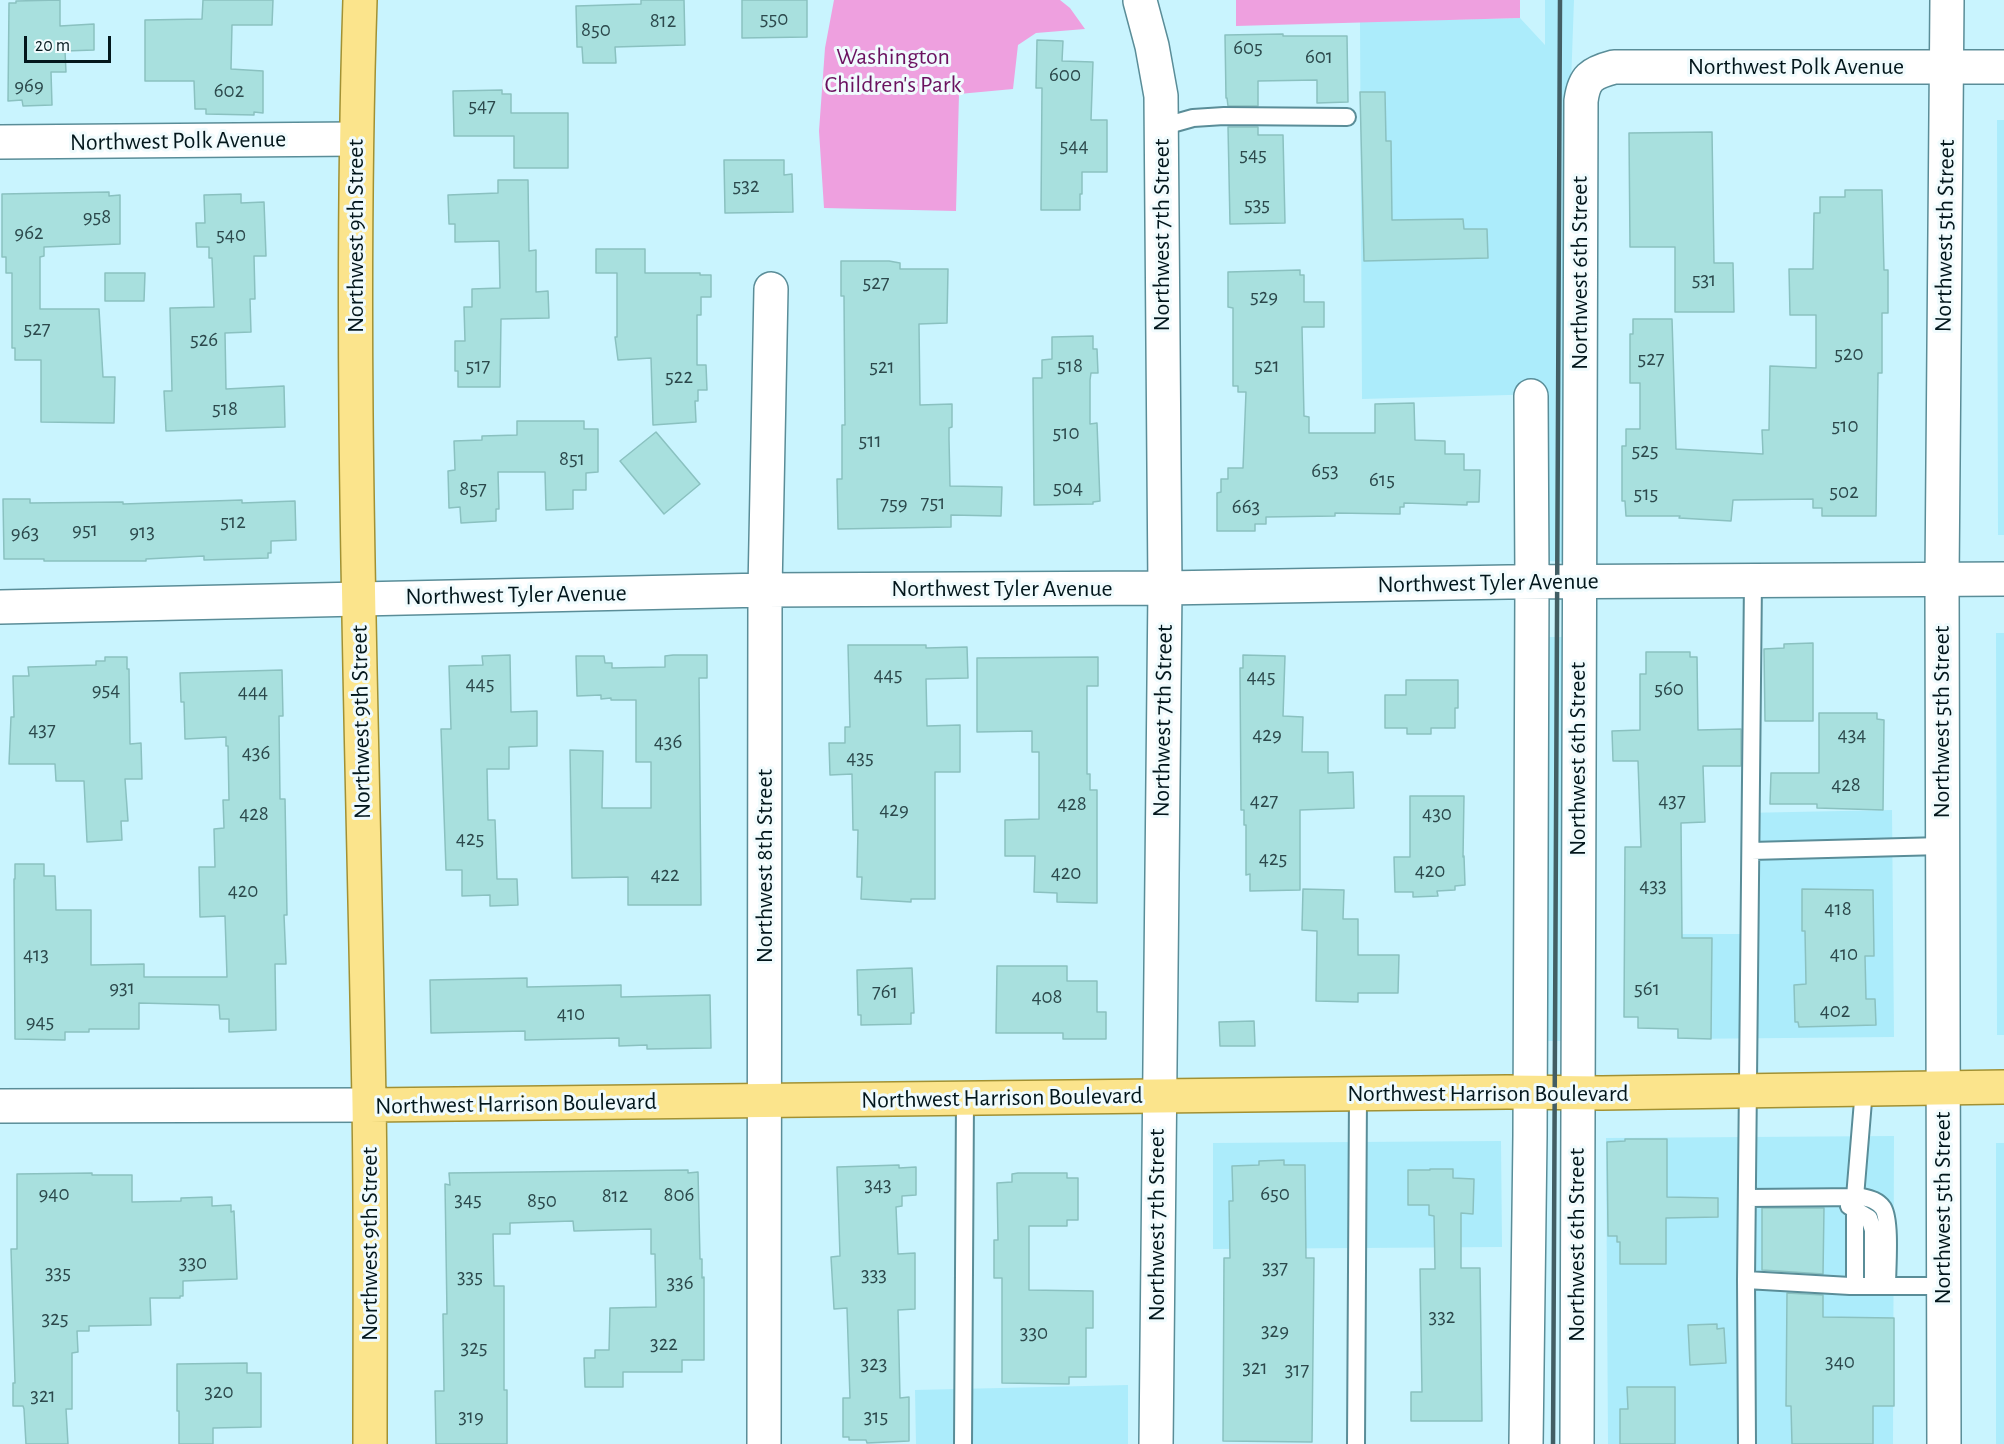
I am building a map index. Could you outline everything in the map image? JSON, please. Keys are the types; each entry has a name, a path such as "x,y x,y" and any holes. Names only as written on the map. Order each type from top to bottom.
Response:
{"main road":[{"name":"Northwest 9th Street","path":"360,0 355,139 359,598 369,1105 370,1444"},
{"name":"Northwest Harrison Boulevard","path":"369,1105 2004,1087"}],"street":[{"name":"Northwest 5th Street","path":"1944,1444 1942,579 1947,0"},
{"name":"Northwest 7th Street","path":"1140,1 1152,46 1161,96 1165,588 1156,1444"},
{"name":"Northwest Polk Avenue","path":"1590,76 1614,67 2004,67"},
{"name":"Northwest 6th Street","path":"1577,1444 1581,101 1583,86 1590,76"},
{"name":"Northwest Polk Avenue","path":"0,142 355,139"},
{"name":"Northwest 8th Street","path":"764,1444 765,590 771,289"},
{"name":"Northwest 6th Street","path":"1526,1444 1530,1093 1531,396"},
{"name":"Northwest Tyler Avenue","path":"0,608 765,590 2004,579"},
{"name":"Northwest Harrison Boulevard","path":"0,1106 369,1105"}],"lane":[{"path":"1161,127 1192,118 1224,116 1347,117"},
{"path":"1747,1444 1746,1280 1753,580"},
{"path":"1751,851 1942,846"},
{"path":"1853,1286 1855,1203 1864,1089"},
{"path":"1356,1444 1358,1095"},
{"path":"963,1444 965,1099"},
{"path":"1747,1197 1830,1197 1855,1203 1874,1200 1883,1209 1887,1220 1880,1286"},
{"path":"1746,1280 1853,1286 1943,1286"}],"shaded area":[{"path":"1545,0 1574,0 1568,168 1566,562 1548,561 1545,394 1362,399 1360,22 1520,18 1545,45"},
{"path":"1997,120 2004,120 2004,535 1998,535"},
{"path":"1996,633 2004,633 2004,1035 1997,1035"},
{"path":"1545,637 1569,637 1567,1041 1543,1041"},
{"path":"1892,810 1894,1037 1677,1039 1678,934 1743,934 1743,813"},
{"path":"1894,1136 1893,1444 1608,1444 1606,1138"},
{"path":"1501,1141 1502,1247 1213,1249 1213,1143"},
{"path":"1996,1143 2004,1143 2004,1444 1996,1444"},
{"path":"1128,1385 1128,1444 916,1444 915,1390"}],"green space":[{"name":"Washington Children's Park","path":"834,0 1060,0 1070,8 1085,29 1036,33 1018,45 1013,89 959,94 956,211 824,208 819,131 825,48"},
{"path":"1236,0 1520,0 1520,18 1236,26"}],"building":[{"path":"60,0 60,26 94,24 94,50 65,51 66,72 51,72 52,105 23,106 22,100 8,101 9,3"},
{"path":"203,0 273,0 272,25 232,25 231,69 263,71 263,113 254,112 254,115 206,114 206,109 195,109 194,81 145,81 145,20 202,19"},
{"path":"641,0 684,0 685,45 615,47 616,63 583,63 582,47 577,47 576,6 641,4"},
{"path":"742,0 807,0 807,37 742,38"},
{"path":"1283,34 1283,36 1347,36 1348,102 1317,103 1317,80 1258,81 1258,106 1228,106 1225,35"},
{"path":"1037,40 1063,41 1062,61 1093,62 1091,120 1107,120 1107,172 1082,172 1080,210 1041,210 1042,88 1036,88"},
{"path":"502,90 502,94 511,94 511,113 568,113 568,168 514,168 514,136 454,136 453,91"},
{"path":"1360,92 1385,92 1386,141 1391,141 1392,220 1463,219 1464,229 1487,229 1488,258 1364,261"},
{"path":"1228,127 1258,127 1258,135 1283,135 1285,223 1230,224"},
{"path":"1712,132 1714,263 1733,263 1734,312 1675,312 1675,247 1630,247 1629,133"},
{"path":"724,160 784,160 784,175 792,174 793,212 725,213"},
{"path":"498,180 528,180 529,251 536,250 536,292 548,291 549,318 501,319 500,387 458,387 458,371 455,371 455,341 465,341 464,307 472,307 472,289 500,288 499,241 455,242 455,224 449,224 448,195 498,193"},
{"path":"1845,190 1882,190 1884,270 1888,270 1888,313 1882,313 1882,373 1878,373 1876,516 1822,516 1822,508 1813,508 1813,499 1733,500 1731,521 1679,518 1680,516 1626,516 1625,501 1622,501 1622,446 1626,446 1626,429 1640,429 1640,383 1630,383 1630,334 1633,334 1633,319 1672,319 1676,449 1763,454 1762,430 1769,430 1770,366 1816,368 1816,315 1790,315 1789,269 1813,269 1814,213 1820,213 1820,197 1845,197"},
{"path":"109,192 109,196 120,195 120,244 44,247 44,256 40,257 40,309 99,309 103,377 115,377 114,423 41,422 41,360 15,360 15,348 12,348 12,273 6,273 6,257 2,257 2,194"},
{"path":"241,194 241,203 264,202 266,256 254,256 255,299 250,299 251,332 225,333 226,389 284,386 285,427 166,431 164,391 172,391 170,308 214,307 212,258 209,258 209,247 197,247 196,223 205,223 204,195"},
{"path":"596,249 645,249 645,273 711,275 711,297 701,297 701,315 697,315 697,365 706,365 707,390 698,390 698,401 695,401 696,422 653,425 651,358 618,360 615,337 617,337 617,273 596,273"},
{"path":"841,261 889,261 900,263 900,269 948,269 947,323 919,324 920,405 952,404 952,427 949,428 950,486 1002,487 1001,516 951,515 951,527 838,529 837,479 842,479 842,425 845,425 844,296 841,296"},
{"path":"1300,270 1300,275 1304,275 1304,302 1324,302 1324,327 1302,327 1304,416 1309,417 1309,433 1375,433 1375,404 1414,403 1415,440 1445,441 1445,454 1464,454 1464,470 1480,470 1479,502 1467,502 1467,505 1404,503 1404,507 1400,507 1400,514 1335,513 1335,516 1266,517 1266,524 1255,524 1255,531 1217,531 1217,493 1221,492 1221,479 1228,479 1228,468 1243,468 1246,392 1238,392 1238,386 1233,386 1233,308 1228,307 1228,272"},
{"path":"105,273 145,273 144,301 105,301"},
{"path":"1093,336 1093,349 1097,349 1098,373 1091,373 1090,424 1097,423 1100,501 1093,502 1093,504 1034,505 1033,378 1042,378 1042,360 1052,359 1052,337"},
{"path":"517,421 584,421 584,429 598,429 598,472 586,473 586,490 573,490 573,509 546,510 545,472 498,472 499,509 496,509 496,521 461,523 460,507 449,508 448,471 455,470 454,441 482,440 482,436 517,435"},
{"path":"656,432 700,484 664,514 620,461"},
{"path":"3,499 30,499 30,503 123,502 123,504 242,500 242,503 295,501 296,540 271,541 271,553 268,553 268,558 204,560 204,556 146,559 146,561 4,559"},
{"path":"1813,643 1813,721 1765,721 1764,649 1784,648 1784,644"},
{"path":"848,645 967,647 968,678 926,679 927,726 960,725 960,772 935,772 935,899 911,899 911,902 861,899 862,877 857,877 858,830 853,830 852,774 830,775 829,743 845,743 845,727 850,727"},
{"path":"1646,652 1690,652 1690,657 1697,657 1698,730 1741,729 1741,766 1703,766 1705,822 1681,823 1682,938 1712,938 1711,1039 1678,1038 1678,1029 1638,1028 1638,1017 1624,1017 1625,847 1641,847 1638,761 1613,761 1612,731 1640,730 1640,674 1646,674"},
{"path":"510,655 511,712 537,711 537,746 509,747 509,769 487,769 488,820 495,820 497,879 517,879 518,905 490,906 490,895 462,896 462,870 446,870 441,729 451,729 449,666 483,665 482,656"},
{"path":"707,655 707,678 699,678 701,905 628,905 628,877 572,878 570,750 603,751 602,808 651,808 651,762 636,762 636,700 601,699 601,695 577,696 576,656 604,656 605,663 612,663 612,668 665,667 665,656"},
{"path":"1243,655 1285,656 1283,716 1303,717 1302,752 1328,752 1328,773 1353,772 1354,808 1300,810 1300,890 1250,891 1250,874 1246,875 1246,825 1244,825 1244,810 1241,810 1240,668 1243,668"},
{"path":"105,657 127,657 130,744 141,743 142,779 125,779 128,821 121,821 122,840 87,842 84,781 56,781 55,764 9,764 11,717 14,717 13,676 29,676 28,667 96,665 96,661 105,661"},
{"path":"1098,657 1098,686 1087,686 1087,774 1090,774 1090,790 1097,790 1097,903 1057,902 1057,893 1034,892 1035,856 1005,856 1005,820 1039,819 1039,752 1032,752 1032,731 977,732 977,658"},
{"path":"282,670 283,716 279,716 280,799 285,799 287,915 284,915 286,964 275,964 276,1030 229,1032 229,1019 220,1019 219,1005 139,1003 139,1029 89,1029 89,1032 65,1032 65,1040 15,1039 15,864 44,864 44,876 55,876 56,910 91,910 91,965 144,964 144,977 227,977 225,916 200,917 199,867 215,867 214,829 224,828 223,800 229,800 228,746 226,746 226,737 185,739 180,673"},
{"path":"1406,680 1458,680 1455,728 1431,728 1431,734 1407,734 1407,728 1385,728 1385,695 1406,695"},
{"path":"1819,713 1877,713 1877,719 1884,720 1883,810 1817,808 1817,804 1770,804 1771,773 1819,773"},
{"path":"1410,796 1464,796 1465,885 1455,886 1455,890 1437,891 1438,896 1413,897 1413,892 1395,892 1394,857 1410,857"},
{"path":"1303,889 1344,890 1343,919 1358,919 1358,955 1399,955 1398,993 1358,993 1358,1002 1316,1001 1317,931 1302,930"},
{"path":"1802,889 1873,890 1874,956 1865,956 1866,999 1875,999 1876,1025 1799,1027 1798,1022 1795,1022 1794,985 1806,984"},
{"path":"997,966 1067,966 1067,981 1097,981 1097,1012 1106,1012 1106,1039 1063,1039 1063,1033 996,1033"},
{"path":"912,968 914,1013 911,1013 911,1024 861,1025 861,1015 858,1015 857,970"},
{"path":"527,978 527,987 621,985 621,997 710,995 711,1048 647,1049 647,1045 619,1046 619,1038 525,1040 525,1031 431,1033 430,980"},
{"path":"1254,1021 1255,1046 1220,1046 1219,1022"},
{"path":"1625,1139 1667,1139 1667,1197 1718,1198 1718,1217 1666,1218 1666,1264 1620,1264 1620,1242 1617,1242 1617,1236 1608,1236 1607,1142 1625,1141"},
{"path":"1284,1160 1284,1165 1305,1165 1306,1258 1314,1258 1312,1442 1223,1441 1224,1258 1230,1258 1229,1201 1233,1201 1232,1166 1259,1165 1259,1161"},
{"path":"899,1165 899,1168 916,1167 916,1195 902,1196 902,1206 896,1207 898,1254 915,1253 915,1309 898,1310 900,1398 909,1397 909,1441 867,1443 866,1440 849,1440 849,1437 843,1437 843,1398 850,1398 847,1308 834,1309 831,1257 840,1256 837,1167"},
{"path":"1453,1169 1453,1178 1474,1179 1473,1214 1461,1213 1461,1268 1480,1268 1482,1421 1411,1421 1411,1392 1422,1392 1420,1269 1435,1269 1434,1216 1429,1215 1429,1205 1408,1205 1408,1170"},
{"path":"688,1170 688,1173 698,1172 700,1259 702,1259 702,1278 704,1277 704,1360 682,1360 682,1372 623,1372 623,1387 585,1387 584,1358 595,1358 595,1350 609,1350 610,1308 656,1307 655,1254 651,1254 651,1229 574,1231 573,1221 510,1223 510,1234 493,1234 494,1286 504,1286 504,1390 507,1390 507,1444 436,1444 435,1391 444,1391 443,1314 447,1314 445,1184 450,1185 449,1173"},
{"path":"92,1173 92,1175 132,1175 132,1202 181,1201 181,1198 212,1197 212,1206 231,1205 231,1212 234,1211 237,1279 183,1281 183,1296 180,1298 150,1298 151,1325 89,1326 89,1331 77,1331 78,1352 72,1353 72,1409 66,1409 68,1444 26,1444 23,1406 13,1406 13,1383 15,1383 11,1249 17,1249 17,1174"},
{"path":"1067,1173 1067,1178 1078,1178 1078,1220 1067,1220 1067,1226 1029,1226 1029,1290 1093,1291 1093,1328 1086,1328 1086,1377 1069,1377 1069,1384 1002,1383 1002,1278 994,1278 994,1240 998,1240 997,1183 1012,1182 1012,1174"},
{"path":"1762,1208 1824,1208 1823,1274 1762,1270"},
{"path":"1787,1293 1823,1295 1823,1317 1894,1318 1894,1406 1873,1406 1873,1444 1792,1444 1791,1406 1786,1406"},
{"path":"1717,1324 1717,1329 1724,1328 1726,1363 1690,1365 1688,1325"},
{"path":"247,1363 247,1373 261,1373 261,1427 213,1428 213,1444 179,1444 177,1364"},
{"path":"1627,1387 1675,1387 1675,1444 1620,1444 1620,1409 1628,1409"}],"railway":[{"path":"1553,1444 1560,0"}]}
